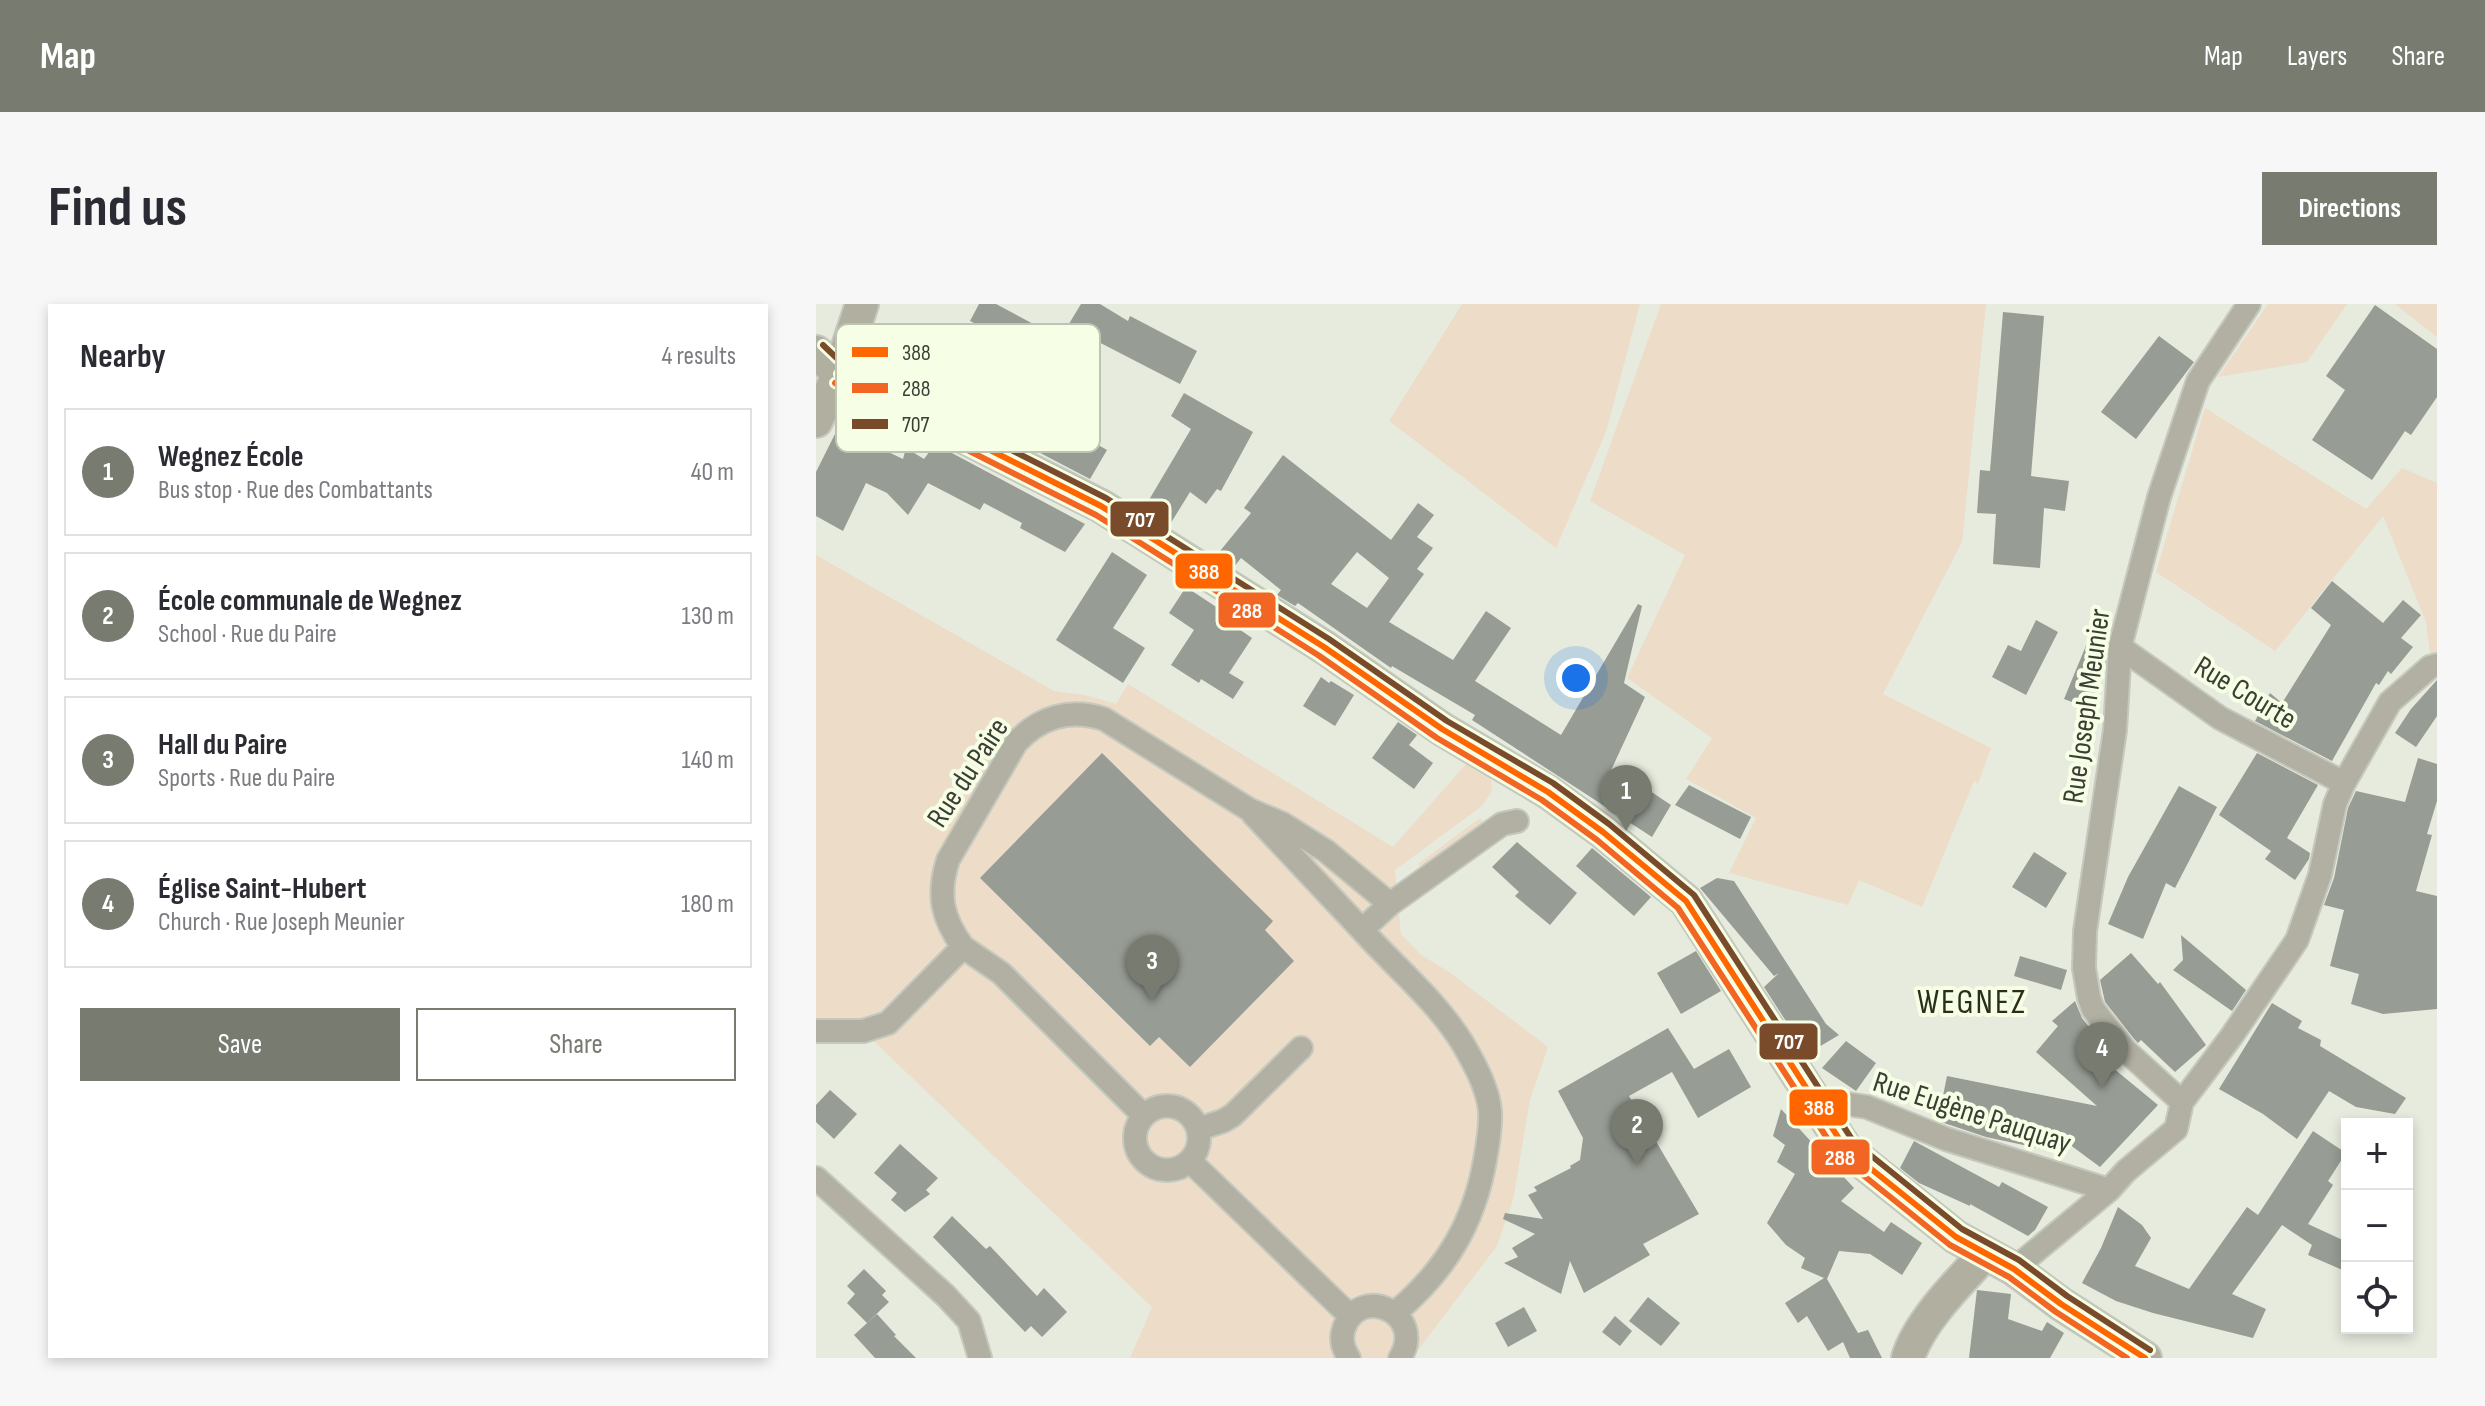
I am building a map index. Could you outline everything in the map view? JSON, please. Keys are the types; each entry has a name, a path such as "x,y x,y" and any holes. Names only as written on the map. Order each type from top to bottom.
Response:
{"street":[{"path":"850,324 862,304"},
{"name":"Rue Joseph Meunier","path":"2182,1102 2125,1050 2093,1009 2084,968 2085,931 2115,730 2120,647 2159,497 2198,381 2249,304"},
{"path":"819,414 827,363"},
{"path":"998,452 1101,506 1324,647 1442,729 1548,792 1603,832 1686,901 1845,1148 1956,1237 2014,1269 2061,1304 2145,1358"},
{"name":"Rue Courte","path":"2120,647 2220,718 2344,783"},
{"path":"2014,1269 2176,1129 2182,1102 2297,940 2320,875 2335,804 2344,783 2390,702 2430,667 2437,665"},
{"name":"Rue du Paire","path":"1143,1115 1001,973 963,947 948,927 941,882 948,860 1016,743 1027,730 1055,716 1087,713 1104,719 1250,810 1283,824 1326,851 1386,909"},
{"path":"1362,930 1502,824 1517,821 1548,792"},
{"name":"Rue du Paire","path":"1250,810 1446,1020 1479,1074 1490,1109 1489,1141 1467,1225 1447,1258 1420,1292 1395,1313"},
{"path":"816,1031 863,1031 888,1023 963,947"},
{"path":"1198,1129 1233,1115 1301,1048"},
{"name":"Rue Eugène Pauquay","path":"1814,1099 1867,1107 1946,1139 2109,1190"},
{"path":"1160,1106 1179,1108 1187,1113 1198,1129 1198,1146 1190,1161 1180,1168 1158,1170 1140,1157 1135,1147 1136,1125 1143,1115 1160,1106"},
{"path":"1190,1161 1350,1316"},
{"path":"816,1178 962,1313 969,1321 980,1358"},
{"path":"1908,1358 1913,1341 1984,1255"},
{"path":"1349,1358 1342,1335 1350,1316 1366,1307 1375,1306 1395,1313 1402,1321 1406,1341 1400,1358"}],"shaded area":[{"path":"1462,304 1640,304 1606,432 1556,548 1389,421"},
{"path":"1661,304 1986,304 1962,542 1883,694 1991,748 1978,784 1974,781 1922,907 1859,880 1848,905 1729,873 1756,818 1686,779 1712,738 1627,678 1685,555 1590,501"},
{"path":"2268,304 2347,304 2307,362 2218,377"},
{"path":"2395,304 2437,304 2437,337"},
{"path":"2205,408 2366,509 2402,468 2437,483 2437,653 2430,655 2426,622 2383,516 2275,651 2156,572"},
{"path":"816,555 1054,691 1085,695 1116,704 1128,684 1393,847 1466,764 1491,778 1492,791 1482,806 1395,870 1401,934 1420,954 1449,972 1548,1047 1530,1100 1513,1200 1497,1246 1412,1358 1130,1358 1152,1307 863,1031 816,1031"},
{"path":"1480,818 1485,824 1423,870 1418,864"}],"building":[{"path":"979,304 996,304 1033,324 976,324 970,321"},
{"path":"1081,304 1100,304 1128,321 1130,316 1197,351 1180,384 1100,343 1100,324 1069,324"},
{"path":"2375,305 2437,349 2437,397 2411,435 2405,431 2372,480 2312,440 2345,390 2326,376"},
{"path":"2003,312 2044,316 2031,476 2069,481 2065,511 2044,508 2040,568 1993,564 1996,514 1977,513 1980,470 1990,471"},
{"path":"2159,336 2194,362 2136,439 2101,412"},
{"path":"1184,393 1253,432 1221,491 1217,489 1206,504 1190,492 1169,526 1143,510 1191,429 1171,416"},
{"path":"836,432 836,452 888,452 903,459 905,452 913,452 924,459 929,452 950,452 1085,524 1065,552 1020,528 1022,523 984,503 980,510 928,483 908,515 887,493 866,483 843,531 816,516 816,472"},
{"path":"1100,446 1107,450 1090,479 1038,452 1100,452"},
{"path":"1283,455 1391,540 1418,503 1434,515 1417,537 1433,548 1417,569 1424,574 1389,622 1453,660 1486,611 1511,628 1475,681 1561,735 1638,604 1642,606 1624,683 1645,697 1607,779 1643,802 1650,791 1671,805 1652,837 1472,720 1475,715 1391,668 1298,603 1295,606 1277,595 1281,590 1241,558 1234,567 1216,556 1251,513 1244,508","holes":["1357,552 1389,578 1367,608 1331,584"]},
{"path":"1112,552 1147,575 1113,628 1145,648 1123,683 1056,640"},
{"path":"2332,581 2383,623 2403,600 2421,615 2401,638 2413,647 2391,674 2388,671 2379,685 2376,683 2332,761 2255,721 2270,693 2282,703 2331,625 2311,608"},
{"path":"1186,587 1239,622 1236,627 1252,638 1229,673 1244,682 1233,699 1171,665 1194,630 1169,613"},
{"path":"2036,620 2058,632 2026,695 1992,677 2008,645 2021,651"},
{"path":"2092,631 2108,638 2105,667 2088,708 2064,699"},
{"path":"1321,677 1354,695 1335,726 1303,706"},
{"path":"2437,680 2437,716 2416,747 2395,733"},
{"path":"1398,722 1417,735 1409,745 1433,763 1414,789 1372,758"},
{"path":"1102,753 1273,921 1265,930 1294,961 1190,1067 1159,1037 1150,1046 980,878"},
{"path":"2257,753 2318,785 2287,838 2310,853 2295,880 2265,859 2271,851 2219,815"},
{"path":"2418,758 2437,764 2437,801 2427,834 2432,835 2416,891 2437,896 2437,1009 2383,1014 2351,1004 2359,974 2330,966 2344,910 2324,905 2334,878 2348,808 2356,791 2405,802"},
{"path":"1689,785 1751,817 1740,839 1675,805"},
{"path":"2179,786 2217,807 2175,888 2166,883 2143,939 2108,924 2128,877"},
{"path":"1517,842 1577,893 1550,925 1515,896 1519,892 1492,867"},
{"path":"1592,848 1651,897 1634,916 1576,866"},
{"path":"2034,852 2067,873 2046,908 2012,887"},
{"path":"1717,878 1734,881 1826,1024 1839,1035 1807,1054 1764,987 1779,973 1774,976 1700,888"},
{"path":"2181,935 2246,990 2232,1011 2173,970 2183,960"},
{"path":"1696,951 1721,991 1681,1014 1657,973"},
{"path":"2131,953 2158,984 2160,982 2206,1045 2175,1072 2141,1040 2138,1043 2135,1040 2105,1002 2100,980"},
{"path":"2020,956 2067,970 2061,990 2014,976"},
{"path":"2075,1001 2082,1018 2118,1063 2113,1068 2158,1105 2100,1167 2069,1144 2066,1154 1986,1137 1938,1121 1947,1076 2097,1106 2036,1052 2058,1026 2052,1021"},
{"path":"2272,1003 2302,1021 2298,1028 2321,1040 2320,1046 2406,1098 2395,1114 2356,1107 2329,1091 2297,1139 2263,1114 2219,1089"},
{"path":"1668,1028 1694,1069 1729,1049 1751,1087 1698,1118 1672,1072 1629,1096 1699,1214 1643,1244 1650,1255 1584,1293 1570,1261 1561,1294 1504,1263 1518,1257 1512,1248 1535,1234 1503,1219 1505,1213 1543,1219 1528,1195 1537,1191 1534,1187 1580,1160 1583,1138 1558,1091"},
{"path":"1846,1041 1876,1063 1856,1091 1822,1068"},
{"path":"830,1090 857,1114 834,1139 816,1122 816,1105"},
{"path":"1781,1109 1854,1188 1841,1201 1884,1232 1891,1222 1922,1243 1902,1275 1870,1254 1839,1251 1827,1279 1858,1333 1868,1330 1882,1358 1850,1358 1843,1342 1828,1351 1807,1316 1798,1323 1785,1303 1824,1278 1801,1268 1805,1258 1786,1245 1767,1223 1795,1174 1777,1162 1785,1145 1773,1136"},
{"path":"2313,1131 2341,1150 2341,1161 2328,1181 2333,1185 2308,1224 2341,1239 2341,1269 2308,1255 2312,1245 2282,1225 2232,1294 2266,1309 2253,1338 2153,1313 2116,1301 2082,1283 2118,1207 2142,1225 2151,1238 2135,1266 2189,1289 2247,1207 2258,1215"},
{"path":"1914,1141 1999,1187 2002,1182 2048,1207 2035,1230 2028,1236 1970,1204 1919,1183 1900,1168"},
{"path":"900,1144 938,1178 926,1190 930,1194 905,1212 891,1200 897,1193 874,1173"},
{"path":"952,1216 986,1249 990,1246 1037,1296 1044,1288 1067,1312 1042,1337 1031,1326 1025,1332 933,1237"},
{"path":"864,1269 886,1291 882,1295 889,1302 867,1323 847,1303 855,1294 847,1286"},
{"path":"1977,1290 2011,1294 2008,1319 2042,1331 2047,1322 2064,1333 2050,1358 1969,1358"},
{"path":"1648,1297 1680,1323 1661,1346 1629,1321"},
{"path":"1524,1307 1537,1331 1508,1347 1495,1323"},
{"path":"877,1314 916,1358 875,1358 854,1335"},
{"path":"1615,1316 1632,1331 1620,1346 1602,1332"}],"transit line":[{"name":"707","path":"823,345 836,357"},
{"name":"288","path":"971,452 1096,515 1318,655 1437,738 1542,800 1597,840 1678,908 1838,1155 1950,1245 2009,1277 2127,1358"},
{"name":"388","path":"994,452 1101,506 1324,647 1442,729 1548,792 1603,832 1686,901 1845,1148 1956,1237 2014,1269 2061,1304 2145,1358"},
{"name":"707","path":"1015,452 1106,498 1329,639 1447,721 1553,783 1609,824 1694,895 1853,1141 1962,1229 2019,1260 2067,1296 2150,1350"}],"place":[{"name":"Wegnez École","path":"1626,831"},
{"name":"Hall du Paire","path":"1152,1001"},
{"name":"Église Saint-Hubert","path":"2102,1088"},
{"name":"École communale de Wegnez","path":"1637,1165"}],"district":[{"name":"WEGNEZ","path":"1972,1002"}]}
